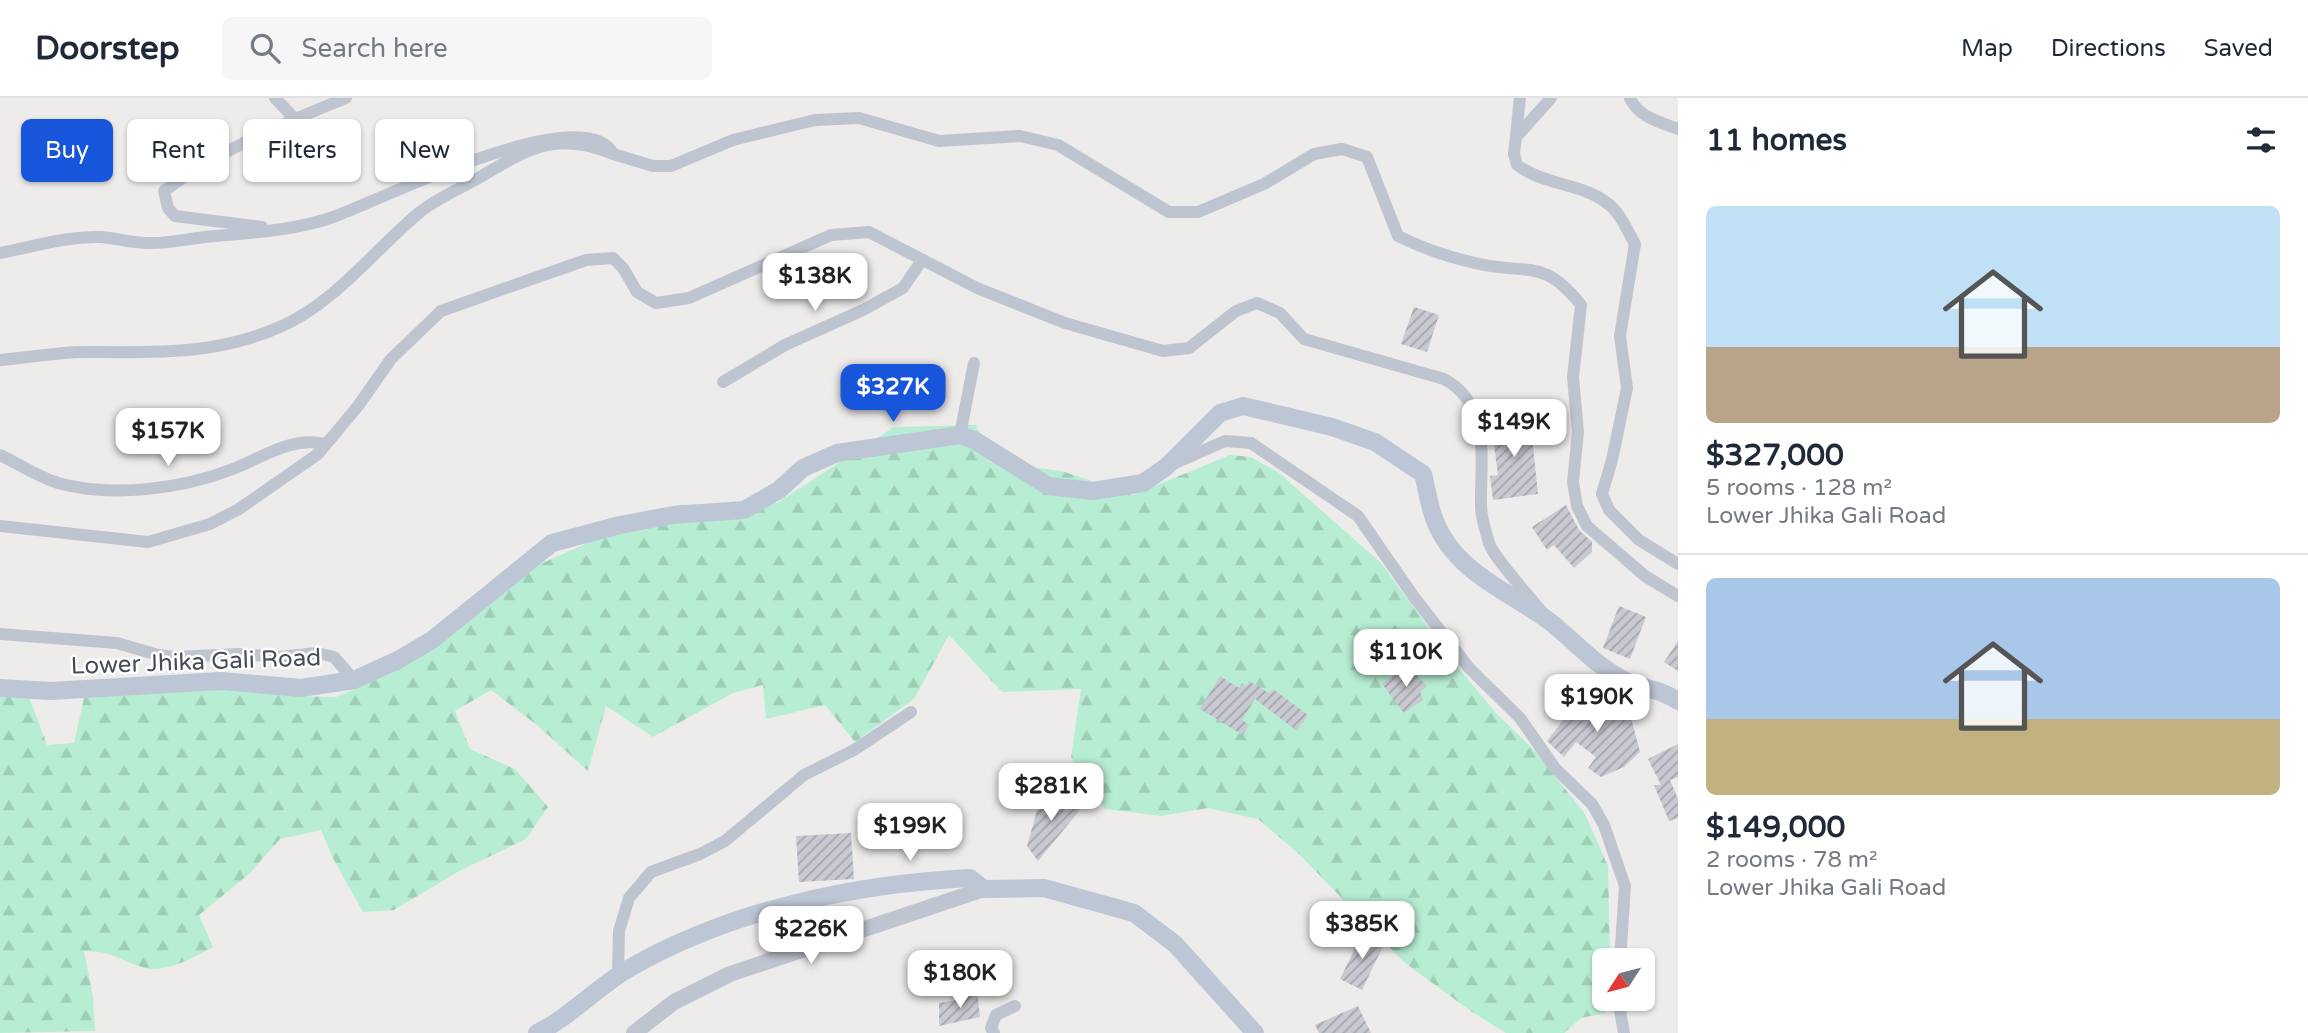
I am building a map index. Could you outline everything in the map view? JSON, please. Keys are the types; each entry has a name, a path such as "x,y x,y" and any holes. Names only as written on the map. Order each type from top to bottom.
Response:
{"main road":[{"path":"960,435 974,440 1048,486 1093,491 1143,483 1166,467 1220,413 1243,406 1332,427 1375,442 1423,474 1435,521 1458,556 1488,583 1549,621 1582,653 1625,680 1666,693 1678,701"},
{"name":"Lower Jhika Gali Road","path":"0,688 51,691 221,681 301,688 354,680 398,660 432,640 552,543 620,525 673,515 744,509 779,490 803,468 837,453 960,435"},
{"path":"537,1033 618,976 697,933 820,898 882,886 970,878 984,889 1044,888 1134,913 1175,944 1255,1033"}],"street":[{"path":"275,98 295,119 346,98"},
{"path":"1520,98 1514,154 1517,164 1545,181 1576,189 1607,202 1634,244 1620,336 1627,388 1602,494 1609,510 1639,540 1678,564"},
{"path":"1517,136 1551,98"},
{"path":"1630,98 1634,107 1645,116 1678,130"},
{"path":"0,360 82,352 149,354 236,345 285,325 314,306 359,271 422,210 513,157 542,144 568,143 653,166 671,166 733,139 815,120 859,118 939,141 1020,136 1058,145 1169,212 1198,212 1264,184 1314,154 1342,149 1367,157 1398,236 1477,264 1538,269 1564,284 1581,305 1573,377 1578,432 1573,482 1577,506 1587,526 1645,576 1678,596"},
{"path":"0,253 98,237 148,244 273,230 335,217 485,146 543,128 579,125 606,141 612,154"},
{"path":"243,146 184,176 163,191 168,208 175,216 201,221 241,222 273,230"},
{"path":"0,526 148,541 167,538 210,524 239,509 308,463 344,425 391,359 441,311 586,260 613,258 624,268 637,292 656,303 690,298 831,235 869,232 976,288 1065,323 1163,351 1189,348 1236,311 1257,303 1280,313 1304,340 1444,379 1460,388 1476,412 1482,442 1481,509 1490,547 1549,621"},
{"path":"723,382 785,345 863,310 903,288 922,260"},
{"path":"960,435 974,363"},
{"path":"0,455 55,482 103,490 198,481 236,468 268,452 309,440 325,444"},
{"path":"1166,467 1225,441 1251,443 1358,516 1414,597 1469,668 1520,718 1555,768 1592,804 1604,825 1625,886 1621,948"},
{"path":"0,634 117,643 158,655 176,657 240,654 280,657 317,653 334,657 354,680"},
{"path":"618,976 619,931 629,898 651,872 701,854 724,841 804,775 854,750 911,712"},
{"path":"634,1033 674,1002 730,974 984,889"},
{"path":"994,1033 991,1028 996,1015 1015,1006"},
{"path":"1620,1012 1623,1033"}],"green space":[{"path":"976,425 990,462 1062,471 1133,495 1230,455 1251,457 1278,472 1381,563 1456,665 1496,713 1535,751 1585,814 1608,866 1610,948 1592,948 1592,1012 1606,1013 1581,1018 1564,1033 1506,1033 1472,1012 1405,963 1299,854 1258,819 1208,808 1161,816 1105,809 1071,757 1081,689 1002,692 949,635 914,699 855,742 825,705 766,719 763,685 733,693 653,737 606,706 588,771 537,725 491,690 455,711 470,749 515,769 548,807 526,839 461,870 394,910 363,912 334,860 321,830 280,839 249,874 199,915 213,947 181,963 154,969 137,966 104,953 84,951 93,997 95,1031 0,1033 0,694 28,694 47,745 74,743 84,698 146,689 235,685 294,696 336,697 392,673 447,638 538,565 679,505 777,503 894,427"}],"building":[{"path":"1414,307 1439,315 1427,352 1401,344"},
{"path":"1530,417 1538,494 1493,500 1490,476 1498,475 1491,421"},
{"path":"1566,505 1579,530 1592,542 1592,552 1574,568 1554,545 1547,550 1532,527"},
{"path":"1619,606 1646,617 1630,659 1603,648"},
{"path":"1678,641 1678,671 1664,662"},
{"path":"1410,667 1427,686 1420,692 1423,700 1404,713 1382,684 1401,670 1404,676"},
{"path":"1220,676 1239,688 1242,683 1246,686 1249,681 1269,693 1273,689 1308,715 1297,731 1255,699 1242,720 1249,725 1243,735 1200,709"},
{"path":"1591,684 1610,699 1590,725 1630,714 1640,752 1624,767 1601,777 1588,768 1596,757 1576,742 1564,757 1547,741"},
{"path":"1678,744 1678,777 1670,780 1678,799 1678,818 1669,821 1654,785 1661,785 1648,759"},
{"path":"1042,793 1084,805 1038,861 1027,846"},
{"path":"851,833 854,879 799,882 796,836"},
{"path":"1363,932 1385,942 1362,990 1340,979"},
{"path":"977,989 980,1017 939,1026 939,1003 968,998 967,992"},
{"path":"1358,1006 1371,1033 1319,1033 1315,1025"}]}
